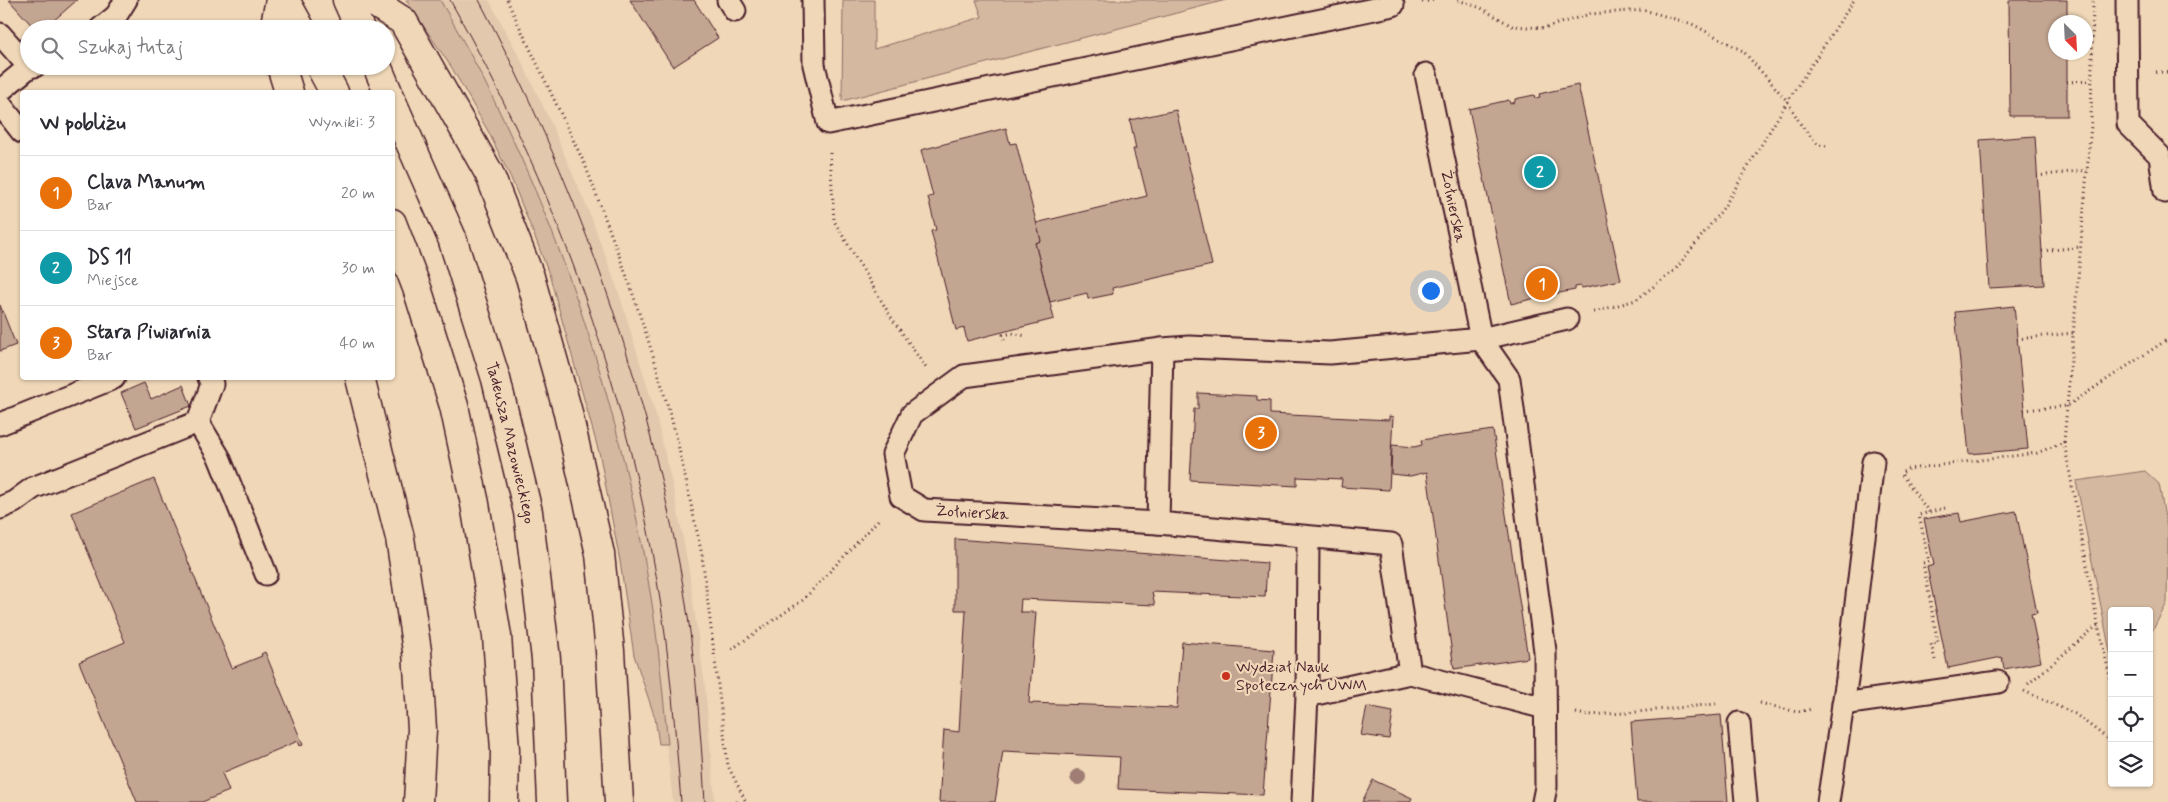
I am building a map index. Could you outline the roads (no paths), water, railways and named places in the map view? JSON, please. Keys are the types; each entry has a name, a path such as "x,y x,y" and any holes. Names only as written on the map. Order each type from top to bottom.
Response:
{"street":[{"path":"276,20 280,0"},
{"path":"285,0 295,20"},
{"path":"347,0 356,20"},
{"path":"370,0 403,22 408,30 489,173 530,277 567,409 600,554 610,651 619,802"},
{"path":"284,75 288,90"},
{"path":"325,75 333,90"},
{"path":"381,75 387,90"},
{"name":"Tadeusza Mazowieckiego","path":"395,109 452,238 496,379 528,512 546,659 552,802"},
{"path":"395,231 417,288 454,406 475,504 497,636 505,750 504,802"},
{"path":"360,380 400,538 415,642 422,729 418,802"}],"lane":[{"path":"111,20 116,16 126,0"},
{"path":"814,0 814,65 828,123 1392,4"},
{"path":"2127,0 2128,124 2160,156 2165,192"},
{"path":"0,34 20,55"},
{"name":"Żołnierska","path":"1426,74 1481,339"},
{"path":"0,91 21,75"},
{"path":"0,104 20,129"},
{"path":"1158,523 1162,349 1188,347 1330,353 1481,339 1567,319"},
{"path":"1481,339 1509,379 1545,651 1546,787 1543,802"},
{"name":"Żołnierska","path":"1162,349 964,376 912,414 893,454 901,496 924,510 1158,523 1308,538 1392,544 1410,673"},
{"path":"0,424 109,380"},
{"path":"0,508 14,502 33,488 198,422 212,384 211,380"},
{"path":"198,422 219,457 266,574"},
{"path":"1828,802 1873,462"},
{"path":"1302,802 1307,696 1308,538"},
{"path":"1307,696 1410,673 1545,708"},
{"path":"1842,704 1998,682"},
{"path":"1739,723 1746,802"}],"tram line":[{"path":"450,0 487,69 552,211 580,284 605,359 626,434 644,510 658,587 669,667 681,802"},
{"path":"479,0 545,135 574,204 624,344 645,416 679,563 689,622 696,682 705,802"}],"place":[{"name":"DS 11","path":"1540,172"},
{"name":"Clava Manum","path":"1542,284"},
{"name":"Stara Piwiarnia","path":"1261,433"},
{"name":"Wydział Nauk Społecznych UWM","path":"1226,676"}]}
